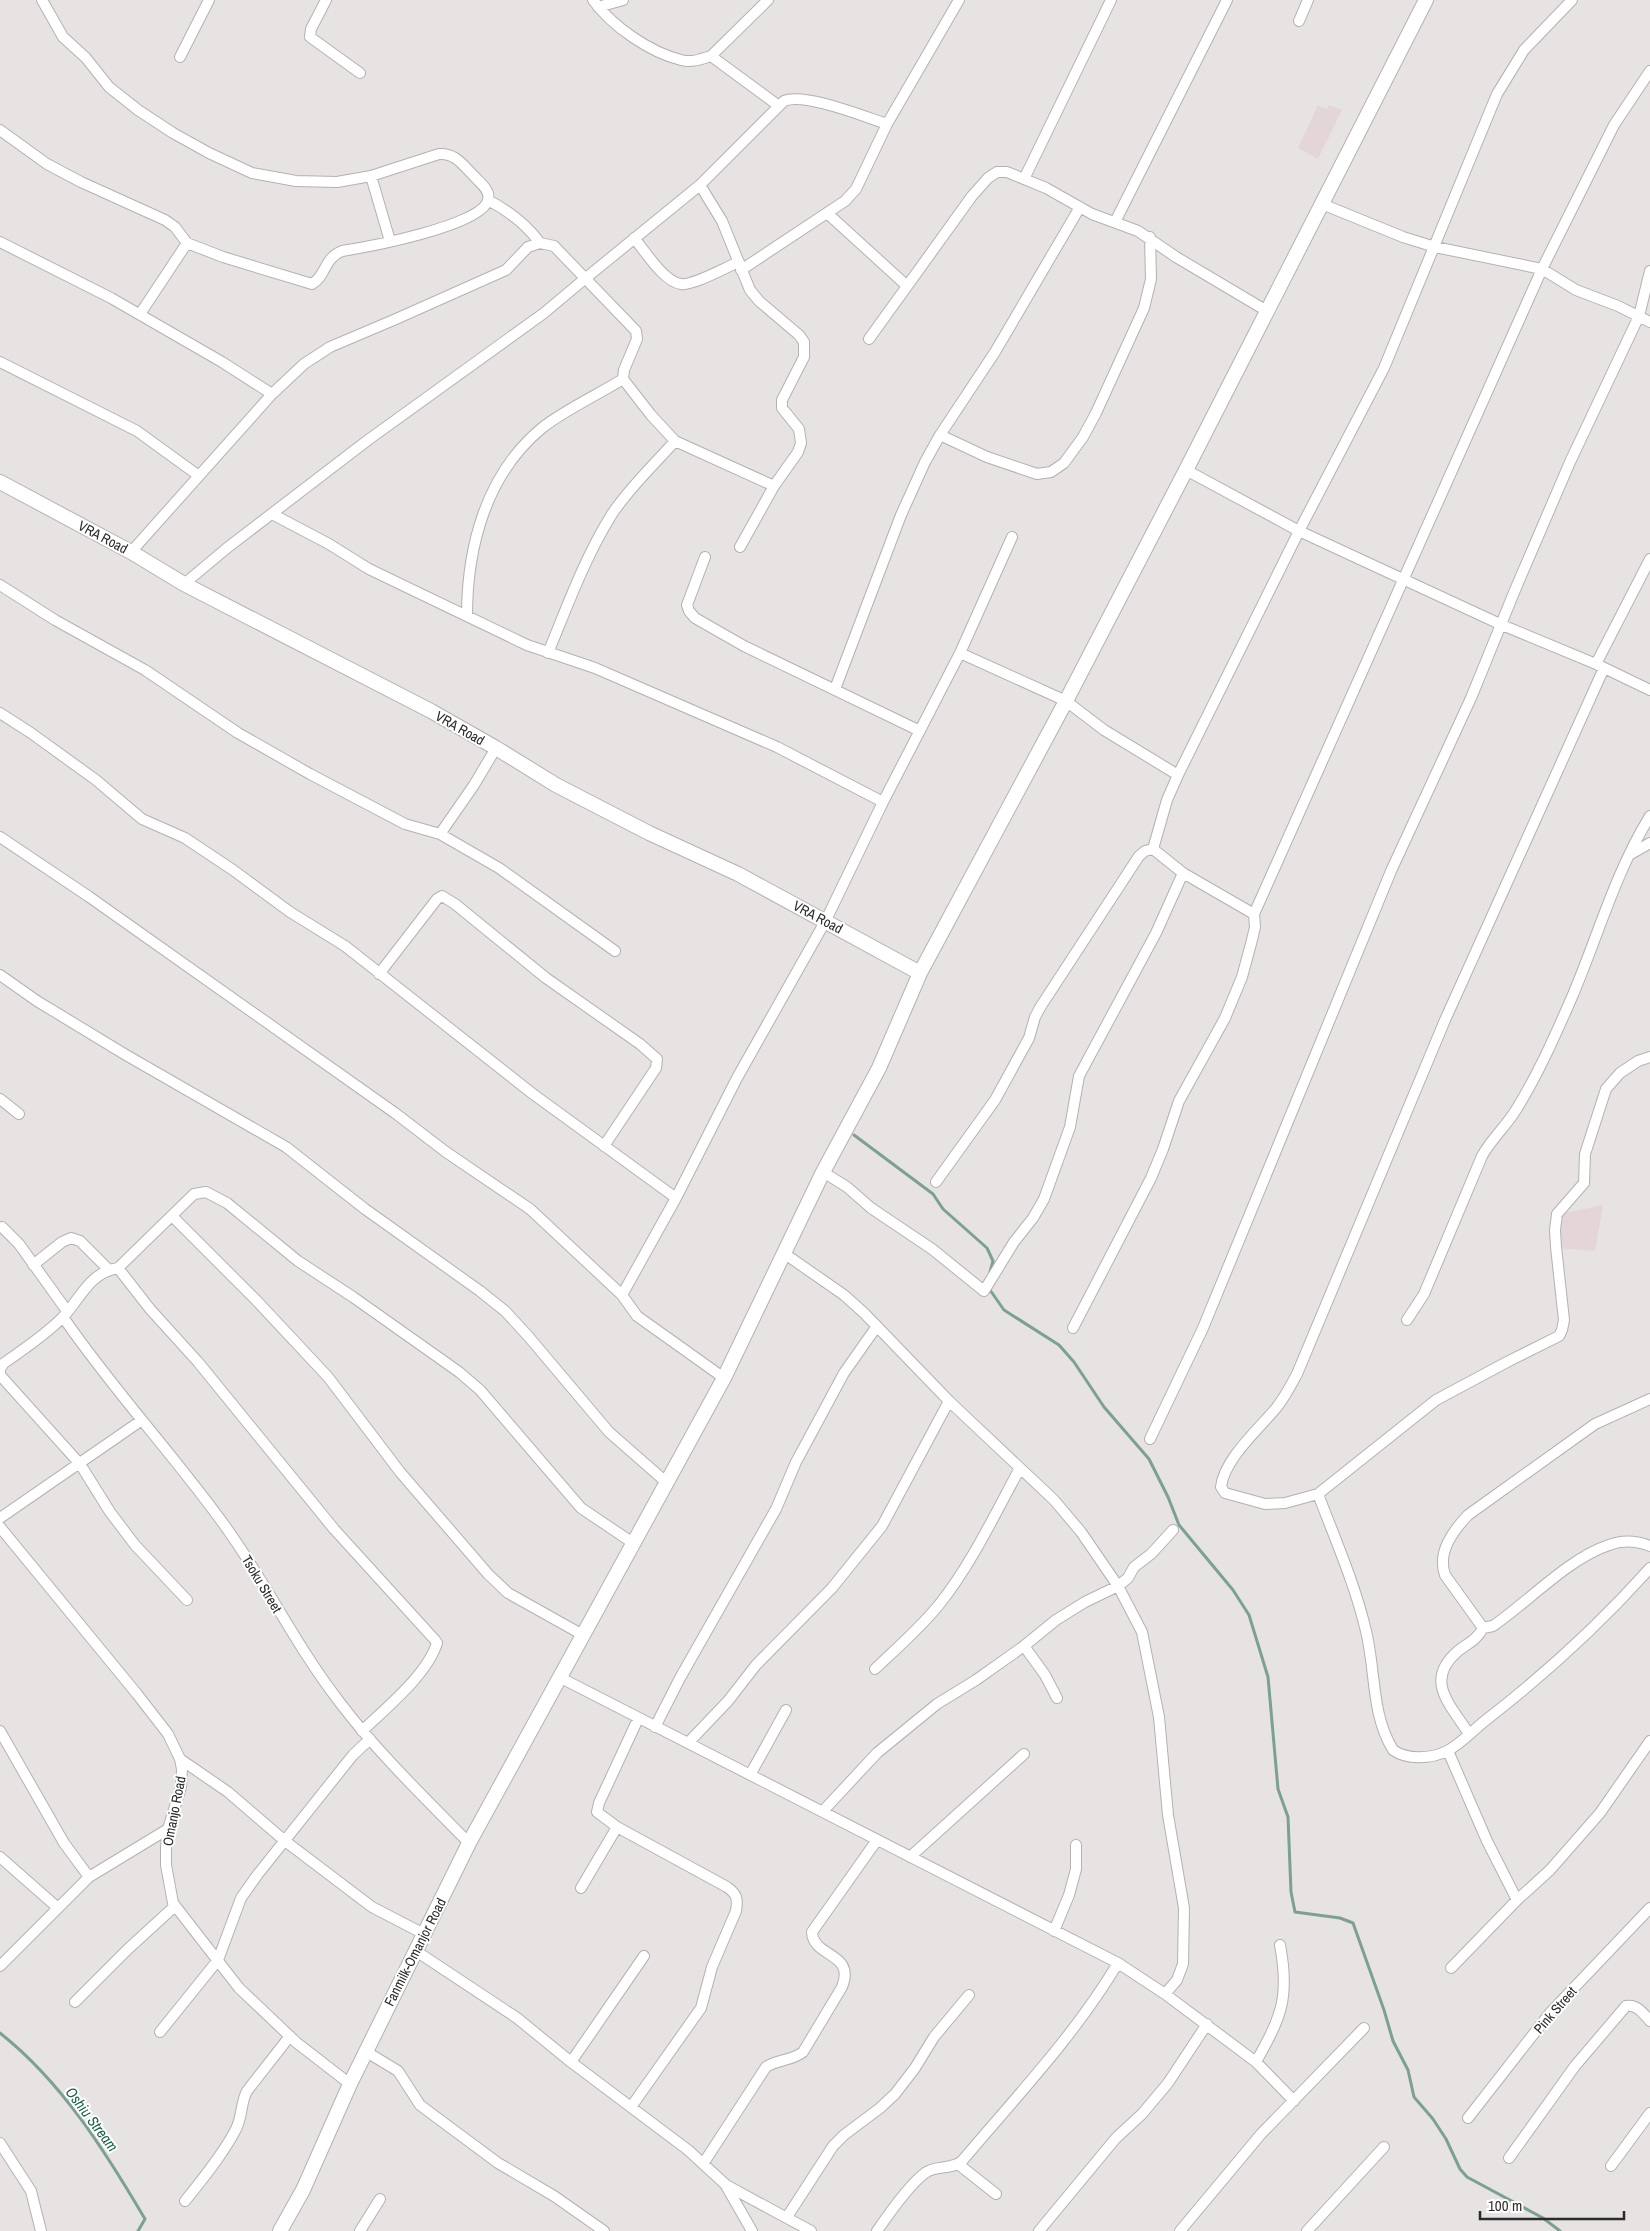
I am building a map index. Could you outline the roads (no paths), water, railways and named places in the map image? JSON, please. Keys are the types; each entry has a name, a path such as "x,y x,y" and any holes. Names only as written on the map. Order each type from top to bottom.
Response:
{"street":[{"path":"0,130 48,164 81,182 165,220 175,227 187,243 223,257 312,284 318,280 332,255 422,235 453,224 483,209 488,200 488,192 449,153 439,154 371,176 337,182 296,181 252,173 209,153 145,115 108,87 86,58 63,37 42,0"},
{"path":"180,58 209,0"},
{"path":"326,0 311,30 310,37 360,73"},
{"path":"595,4 624,0"},
{"path":"595,4 631,35 666,54 682,60 696,61 711,56 768,0"},
{"path":"634,238 658,268 670,279 681,284 694,282 740,266 845,201 856,189 887,124 959,0"},
{"path":"1024,179 1111,0"},
{"path":"1115,222 1227,0"},
{"path":"1300,21 1308,0"},
{"name":"Fanmilk-Omanjor Road","path":"280,2231 303,2190 365,2051 469,1843 724,1378 824,1172 879,1068 920,973 1066,701 1426,0"},
{"path":"1153,850 1168,800 1178,775 1300,530 1384,368 1497,94 1524,50 1572,0"},
{"path":"711,56 779,106"},
{"path":"1074,1328 1151,1178 1179,1102 1225,1018 1242,977 1255,927 1254,914 1542,269 1614,124 1650,71"},
{"path":"184,584 384,428 544,312 700,185 779,106 789,99 810,100 887,124"},
{"path":"869,339 906,285 972,196 996,172 1007,172 1092,214 1138,230 1176,257 1266,311"},
{"path":"371,176 390,241"},
{"path":"700,185 722,222 745,280 755,296 804,342 804,357 782,400 782,408 798,429 801,443 798,452 774,486 740,548"},
{"path":"488,200 524,224 540,243"},
{"path":"1322,204 1403,237 1435,247 1542,269 1576,290 1618,306 1650,322"},
{"path":"835,689 900,515 924,462 995,352 1080,207"},
{"path":"827,213 906,285"},
{"path":"940,435 996,460 1037,474 1051,472 1064,463 1083,437 1096,413 1144,308 1151,279 1150,237"},
{"path":"0,242 77,279 140,314 272,394"},
{"path":"140,314 187,243"},
{"path":"131,552 272,394 304,364 330,347 396,320 506,270 528,247 540,243 554,246 636,332 637,340 624,370 623,380 675,442 774,486"},
{"path":"1150,1439 1204,1328 1277,1152 1352,962 1391,871 1471,698 1570,462 1639,316 1650,271"},
{"path":"0,362 137,431 200,476"},
{"path":"468,616 468,581 477,532 490,496 505,469 520,447 543,427 623,380"},
{"path":"548,653 584,568 612,515 627,494 675,442"},
{"path":"1186,470 1300,530 1402,579 1650,690"},
{"name":"VRA Road","path":"0,482 131,552 184,584 381,684 496,748 556,785 614,816 738,874 826,920 920,973"},
{"path":"272,514 320,539 369,569 468,616 548,653 595,668 777,746 883,802"},
{"path":"622,1295 676,1198 737,1078 826,920 883,802 960,653 1012,537"},
{"path":"705,557 687,605 695,618 744,646 920,732"},
{"path":"1650,559 1600,666 1445,1020 1297,1374 1277,1407 1241,1448 1222,1478 1220,1487 1225,1493 1233,1497 1265,1504 1284,1503 1318,1494 1436,1400 1559,1336 1564,1320 1555,1238 1558,1214 1584,1183 1585,1154 1606,1090 1620,1073 1638,1061 1650,1057"},
{"path":"0,585 55,620 145,670 238,733 302,770 405,824 440,834 499,868 615,951"},
{"path":"960,653 1066,701 1104,730 1178,775"},
{"path":"0,713 89,775 142,818 184,838 233,870 290,912 345,946 533,1094 676,1198"},
{"path":"440,834 474,785 496,748"},
{"path":"1407,1320 1424,1294 1482,1156 1491,1141 1513,1114 1530,1086 1572,997 1614,884 1627,856 1650,816"},
{"path":"0,837 88,896 395,1113 446,1152 530,1209 622,1295 637,1316 724,1378"},
{"path":"1627,856 1650,843"},
{"path":"936,1182 1006,1082 1029,1038 1035,1017 1081,942 1131,867 1145,851 1153,850 1183,873 1254,914"},
{"path":"824,1172 847,1187 871,1208 932,1249 984,1291 1014,1242 1033,1218 1044,1199 1070,1127 1077,1084 1082,1070 1156,933 1183,873"},
{"path":"379,974 437,899 442,896 455,904 551,982 640,1044 658,1059 656,1068 604,1146"},
{"path":"0,974 37,1001 286,1147 395,1231 432,1255 480,1291 506,1312 528,1336 609,1432 666,1482"},
{"path":"0,1099 19,1114"},
{"path":"186,1600 135,1544 110,1512 80,1464 0,1375 0,1370 4,1363 65,1314 84,1290 114,1269 194,1194 199,1192 211,1194 227,1203 298,1261 353,1297 459,1372 480,1390 581,1508 633,1543"},
{"path":"172,1216 256,1300 322,1370 400,1472 488,1574 508,1593 583,1635"},
{"name":"Tsoku Street","path":"2,1227 19,1244 65,1314 84,1348 199,1490 227,1529 294,1638 340,1703 366,1735 469,1843"},
{"path":"33,1265 62,1242 71,1238 80,1241 114,1269 210,1377 334,1529 435,1640 436,1644 433,1653 416,1676 366,1735 353,1755 258,1874 241,1898 218,1960 160,2032"},
{"path":"785,1254 844,1295 877,1326 949,1401 1059,1506 1081,1532 1118,1586 1142,1632 1159,1717 1168,1815 1184,1908 1185,1937 1183,1964 1177,1980 1166,1994"},
{"path":"655,1727 680,1678 776,1508 796,1462 844,1373 877,1326"},
{"path":"1483,1628 1445,1575 1442,1566 1442,1557 1454,1530 1468,1515 1595,1424 1650,1399"},
{"path":"688,1743 728,1701 756,1665 832,1588 872,1540 882,1526 949,1401"},
{"path":"0,1518 142,1420"},
{"path":"876,1669 937,1607 951,1588 1020,1468"},
{"path":"1318,1494 1360,1610 1371,1655 1378,1716 1386,1740 1392,1750 1407,1757 1437,1755 1448,1751 1550,1666 1613,1608 1650,1568"},
{"name":"Omanjo Road","path":"0,1527 137,1694 168,1734 180,1759 181,1787 168,1829 166,1865 175,1906 239,1988 290,2036 350,2084"},
{"path":"822,1811 878,1753 930,1709 1024,1646 1056,1620 1085,1602 1118,1586 1173,1530"},
{"path":"1483,1628 1492,1626 1575,1562 1608,1545 1626,1541 1650,1546"},
{"path":"1469,1734 1444,1698 1440,1684 1446,1665 1456,1653 1480,1635 1483,1628"},
{"path":"1024,1646 1045,1675 1057,1698"},
{"path":"559,1678 1118,1963 1166,1994 1256,2062 1294,2100"},
{"path":"750,1775 786,1710"},
{"path":"631,2107 701,2008 712,1967 738,1902 735,1893 727,1887 600,1816 597,1808 638,1719"},
{"path":"0,1731 64,1843 89,1877"},
{"path":"1451,1968 1516,1900 1550,1870 1600,1813 1650,1741"},
{"path":"1448,1751 1487,1841 1516,1900"},
{"path":"910,1857 1024,1754"},
{"path":"180,1759 228,1792 285,1841 372,1907 424,1934"},
{"path":"581,1888 617,1827"},
{"path":"0,1966 89,1877 168,1829"},
{"path":"703,2164 766,2067 774,2061 797,2056 803,2052 842,1987 846,1977 845,1968 838,1959 817,1945 812,1939 812,1932 877,1840"},
{"path":"1054,1931 1069,1895 1076,1869 1076,1845"},
{"path":"0,1857 58,1908"},
{"path":"75,2002 128,1949 175,1906"},
{"name":"Pink Street","path":"1468,2118 1550,2013 1650,1908"},
{"path":"1256,2062 1278,2018 1284,1996 1284,1967 1280,1945"},
{"path":"416,1951 517,2018 571,2062 688,2150 725,2184 811,2231"},
{"path":"571,2062 644,1956"},
{"path":"878,2231 892,2210 925,2172 958,2164 1060,2046 1101,1992 1118,1963"},
{"path":"787,2217 833,2146 861,2120 880,2108 895,2094 915,2068 934,2037 969,1995"},
{"path":"1510,2158 1575,2066 1626,2006 1632,2005 1637,2007 1650,2020"},
{"path":"1039,2231 1116,2138 1142,2114 1168,2083 1207,2024"},
{"path":"1180,2231 1261,2134 1364,2028"},
{"path":"185,2201 236,2131 242,2116 242,2101 247,2090 290,2036"},
{"path":"365,2051 398,2071 420,2105 498,2163 554,2196 604,2231"},
{"path":"1611,2166 1650,2114"},
{"path":"0,2143 3,2154 32,2191 41,2231"},
{"path":"1307,2231 1384,2147"},
{"path":"958,2164 996,2194"},
{"path":"725,2184 752,2231"},
{"path":"360,2231 380,2199"}],"waterway":[{"path":"854,1135 933,1194 943,1209 987,1248 993,1261 990,1272"},
{"path":"990,1290 1004,1310 1059,1345 1074,1362 1104,1407 1149,1459 1168,1497 1179,1525 1233,1590 1249,1615 1268,1677 1278,1789 1288,1817 1291,1892 1295,1912 1340,1918 1353,1923 1393,2041 1408,2070 1414,2097 1433,2119 1446,2139 1460,2169 1467,2177 1543,2218 1560,2231"},
{"name":"Oshiu Stream","path":"0,2033 22,2052 63,2095 98,2143 145,2219 138,2231"}]}
